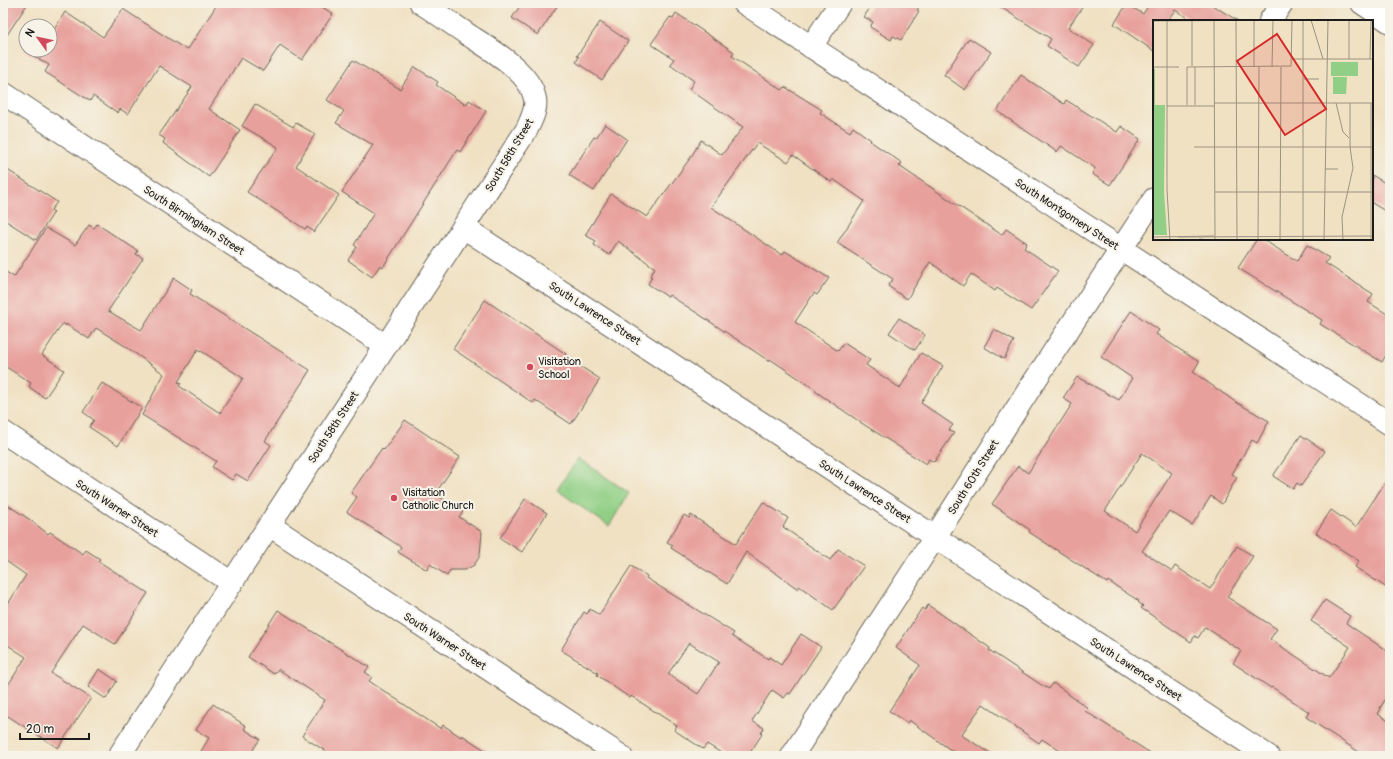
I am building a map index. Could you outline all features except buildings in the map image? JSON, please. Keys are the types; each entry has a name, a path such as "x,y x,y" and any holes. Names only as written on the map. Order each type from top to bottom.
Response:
{"street":[{"path":"421,3 450,10"},
{"name":"South Montgomery Street","path":"744,3 1390,424"},
{"path":"811,47 840,3"},
{"path":"1271,20 1282,3"},
{"path":"1362,3 1390,22"},
{"name":"South 58th Street","path":"119,756 527,129 534,112 535,100 528,82 450,10"},
{"name":"South Birmingham Street","path":"3,93 386,346"},
{"name":"South 60th Street","path":"792,756 1028,391 1153,202"},
{"name":"South Lawrence Street","path":"463,227 1268,756"},
{"name":"South Warner Street","path":"3,432 232,583"},
{"name":"South Warner Street","path":"269,525 621,756"}],"green space":[{"path":"578,458 629,493 609,526 557,490"}],"place":[{"name":"Visitation School","path":"530,367"},
{"name":"Visitation Catholic Church","path":"394,498"}]}
